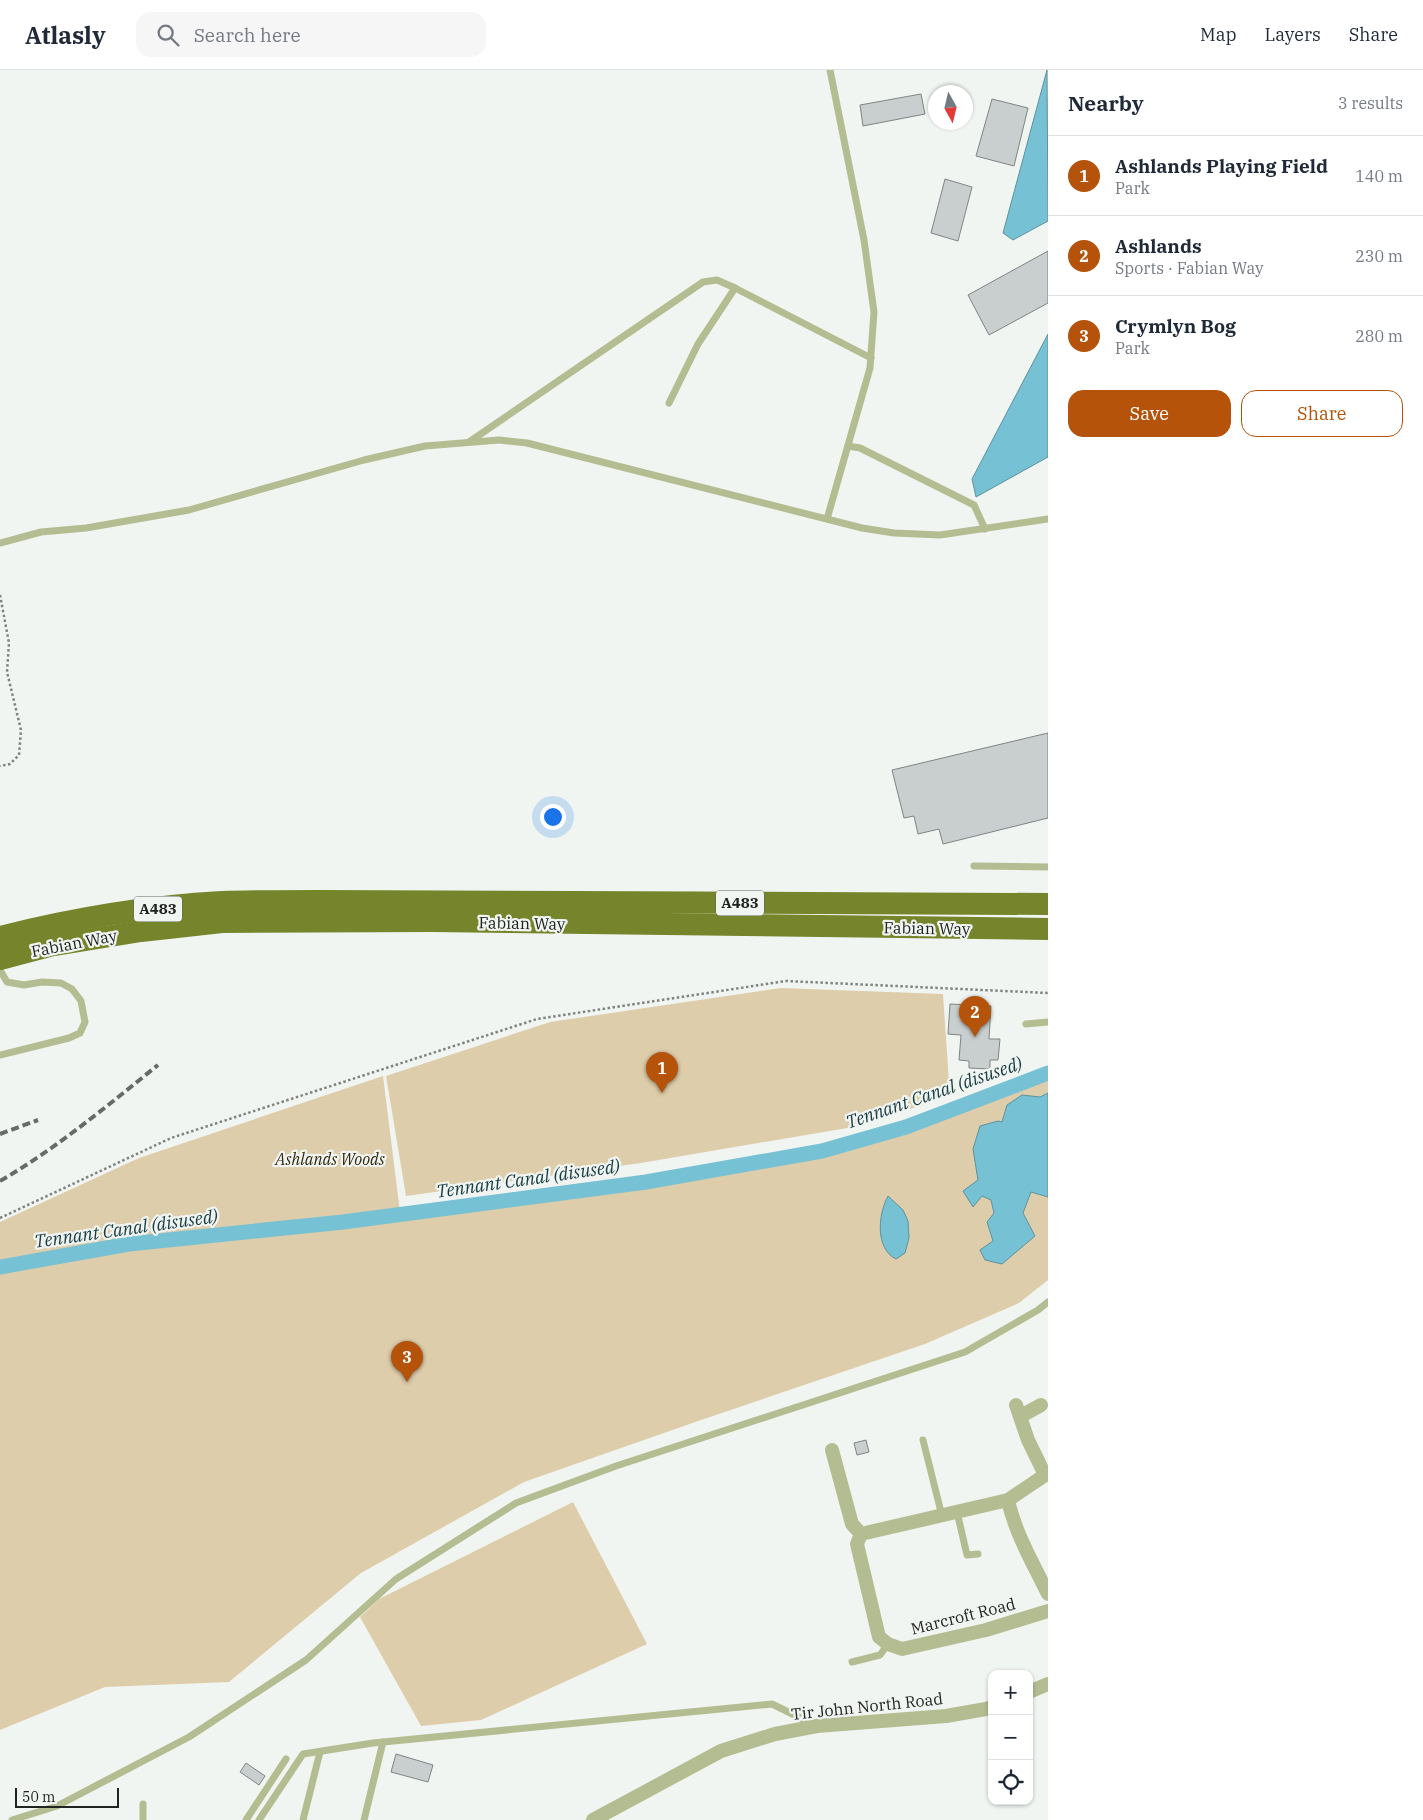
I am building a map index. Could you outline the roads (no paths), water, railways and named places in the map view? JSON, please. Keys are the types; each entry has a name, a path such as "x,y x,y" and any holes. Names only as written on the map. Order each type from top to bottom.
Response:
{"highway":[{"name":"Fabian Way","path":"0,937 42,926 137,911 222,902 318,901 432,911 1048,929"},
{"name":"Fabian Way","path":"0,959 49,946 141,931 222,922 282,922 432,911 1048,904"}],"street":[{"path":"861,1534 1008,1500 1046,1474 1028,1440 1019,1410 1041,1405"},
{"path":"832,1450 852,1524 861,1534"},
{"path":"1008,1500 1011,1515 1020,1538 1048,1594"},
{"path":"861,1534 857,1544 879,1637 888,1644"},
{"name":"Marcroft Road","path":"888,1644 902,1649 986,1630 1048,1611"},
{"path":"1033,1690 1048,1684"},
{"name":"Tir John North Road","path":"593,1820 638,1794 721,1751 774,1734 817,1726 946,1716 988,1709"}],"lane":[{"path":"827,519 870,368 874,312 864,240 830,70"},
{"path":"469,442 703,282 717,280 735,288 871,358"},
{"path":"670,403 698,344 735,288"},
{"path":"0,543 41,532 86,528 189,510 364,460 425,446 500,440 527,443 862,528 894,533 940,535 1048,519"},
{"path":"848,446 860,448 974,505 985,529"},
{"path":"974,866 1048,866"},
{"path":"0,970 7,982 24,985 42,982 61,983 72,989 81,1001 85,1022 80,1033 69,1038 0,1055"},
{"path":"1026,1024 1048,1022"},
{"path":"12,1820 56,1806 189,1737 306,1660 396,1579 516,1504 616,1466 965,1352 1038,1310 1048,1302"},
{"path":"923,1440 942,1516"},
{"path":"956,1512 966,1555 978,1554"},
{"path":"852,1662 880,1654 888,1644"},
{"path":"259,1820 303,1754 383,1742 772,1704 817,1726"},
{"path":"364,1820 383,1742"},
{"path":"303,1820 320,1752"},
{"path":"246,1820 286,1759"},
{"path":"143,1804 143,1820"}],"water":[{"path":"1047,70 1048,221 1013,240 1003,233"},
{"path":"1048,334 1048,457 976,497 972,479"},
{"path":"1048,1093 1048,1197 1031,1192 1023,1213 1035,1236 1002,1264 985,1260 980,1250 993,1241 987,1222 994,1213 991,1200 982,1196 973,1207 963,1191 978,1180 973,1149 980,1126 998,1121 1002,1122 1007,1105 1022,1095 1040,1097"},
{"path":"888,1196 903,1210 908,1221 909,1238 905,1253 896,1259 884,1247 880,1230 882,1212"}],"waterway":[{"name":"Tennant Canal (disused)","path":"0,1267 129,1244 343,1222 646,1182 822,1151 906,1127 1048,1073"}],"railway":[{"path":"0,1181 62,1141 158,1065"},
{"path":"0,1134 38,1120"}],"place":[{"name":"Ashlands","path":"975,1037"},
{"name":"Ashlands Playing Field","path":"662,1093"},
{"name":"Crymlyn Bog","path":"407,1382"}],"park label":[{"name":"Ashlands Woods","path":"330,1159"}]}
